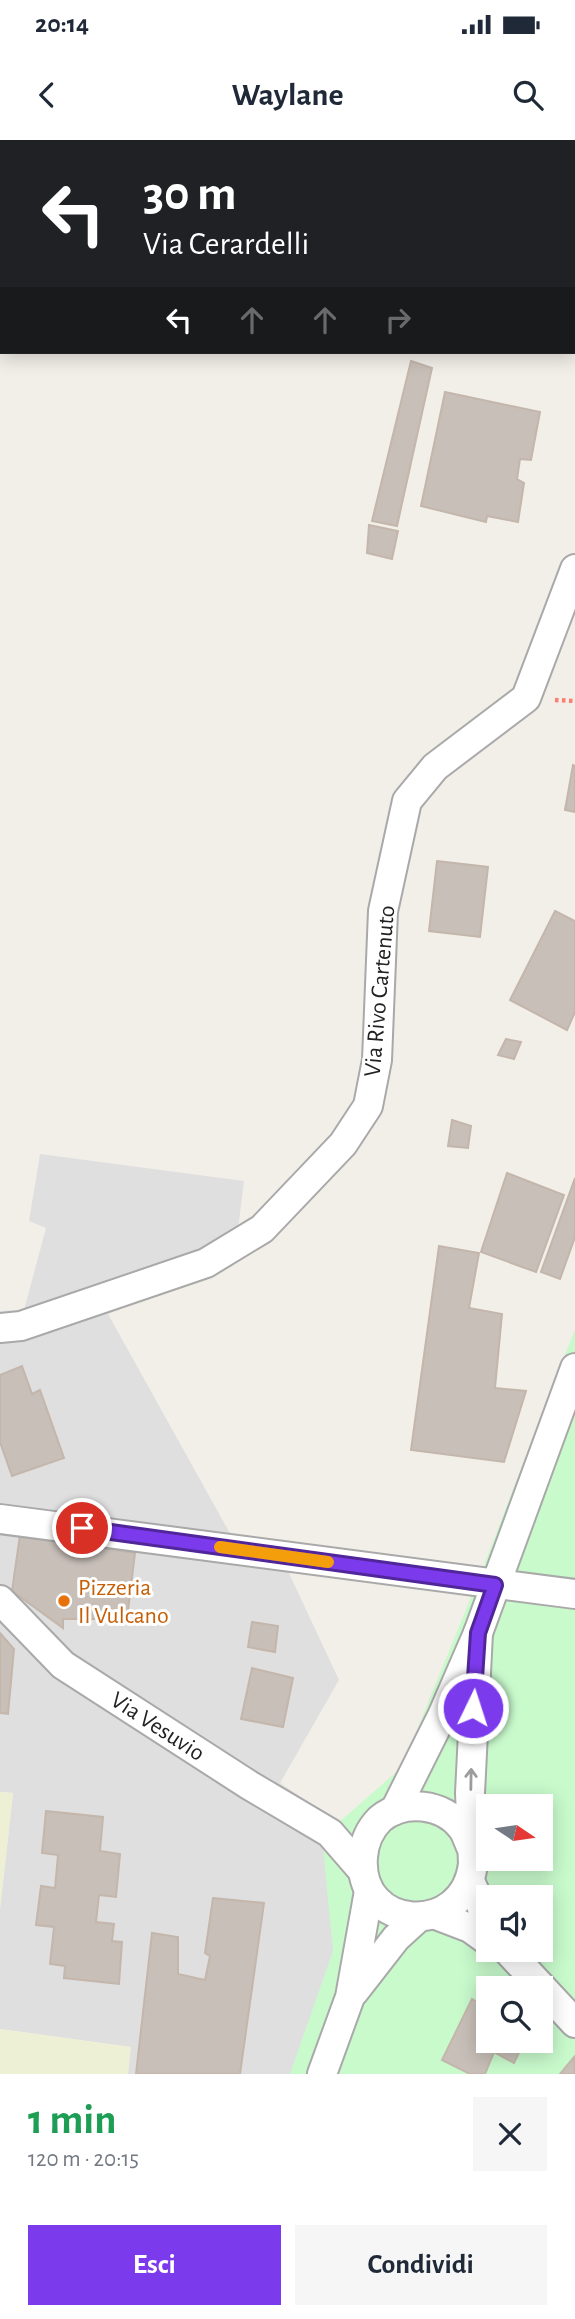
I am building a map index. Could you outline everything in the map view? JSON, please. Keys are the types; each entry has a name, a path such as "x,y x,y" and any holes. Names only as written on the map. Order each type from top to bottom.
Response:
{"street":[{"name":"Via Rivo Cartenuto","path":"0,1328 21,1326 205,1263 262,1229 343,1144 368,1105 377,1060 383,911 407,801 435,767 526,698 575,569"},
{"path":"396,1810 442,1716 478,1633 575,1368"},
{"path":"0,1519 575,1594"},
{"name":"Via Vesuvio","path":"0,1600 64,1665 249,1785 330,1833 365,1881"},
{"path":"350,1997 396,1938 427,1916 456,1902 470,1881 473,1864 472,1733 478,1633"},
{"path":"322,2074 350,1997 365,1881 363,1850 370,1832 381,1819 396,1810 426,1806 446,1814 462,1828 471,1847"},
{"path":"330,1833 370,1832"},
{"path":"365,1881 382,1906 399,1915 427,1916 470,1928 476,1932"},
{"path":"470,1881 476,1894"},
{"path":"517,1962 575,2023"}],"shaded area":[{"path":"40,1154 244,1181 234,1262 108,1314 247,1564 288,1571 339,1680 280,1783 331,1817 461,1939 481,1976 476,1976 476,2053 553,2052 575,2074 128,2074 130,2047 0,2029 0,1909 13,1793 0,1792 0,1311 24,1310 46,1228 29,1221"}],"green space":[{"path":"575,1329 575,2074 290,2074 333,1951 322,1837 402,1767"},
{"path":"0,1792 13,1793 0,1909"},
{"path":"0,2029 131,2047 128,2074 0,2074"}],"building":[{"path":"411,361 432,368 397,526 372,521"},
{"path":"445,392 540,412 531,460 520,459 517,479 524,483 518,522 487,516 486,522 421,506"},
{"path":"369,525 398,531 392,559 367,553"},
{"path":"573,765 575,766 575,812 565,810"},
{"path":"437,861 488,867 480,937 429,931"},
{"path":"555,911 575,921 575,1012 567,1030 510,1000"},
{"path":"506,1039 521,1042 514,1059 498,1055"},
{"path":"452,1120 471,1126 468,1148 448,1146"},
{"path":"507,1173 564,1195 536,1272 481,1252"},
{"path":"575,1178 575,1237 560,1279 541,1272"},
{"path":"439,1246 479,1253 469,1308 502,1314 495,1388 526,1391 504,1462 411,1450"},
{"path":"22,1366 32,1394 40,1390 64,1458 12,1476 0,1442 0,1375"},
{"path":"20,1535 135,1553 127,1619 63,1619 63,1628 12,1591"},
{"path":"252,1622 278,1626 275,1652 248,1647"},
{"path":"0,1633 14,1649 8,1714 0,1713"},
{"path":"252,1668 293,1678 283,1727 241,1719"},
{"path":"46,1811 103,1817 100,1851 120,1854 116,1897 99,1895 96,1922 114,1924 112,1941 122,1942 119,1984 64,1978 65,1966 50,1964 54,1927 36,1925 41,1886 55,1888 58,1855 42,1853"},
{"path":"213,1898 264,1903 240,2074 136,2074 152,1933 178,1937 178,1974 205,1980 210,1956 205,1953"},
{"path":"472,1999 476,2001 476,2053 494,2053 485,2074 470,2074 442,2060"},
{"path":"496,2053 519,2053 514,2063"},
{"path":"574,2057 575,2074 560,2074"}],"slow traffic":[{"path":"220,1547 328,1562"}],"place":[{"name":"Pizzeria Il Vulcano","path":"64,1601"}],"route":[{"path":"82,1528 495,1585 478,1633 473,1708"}]}
